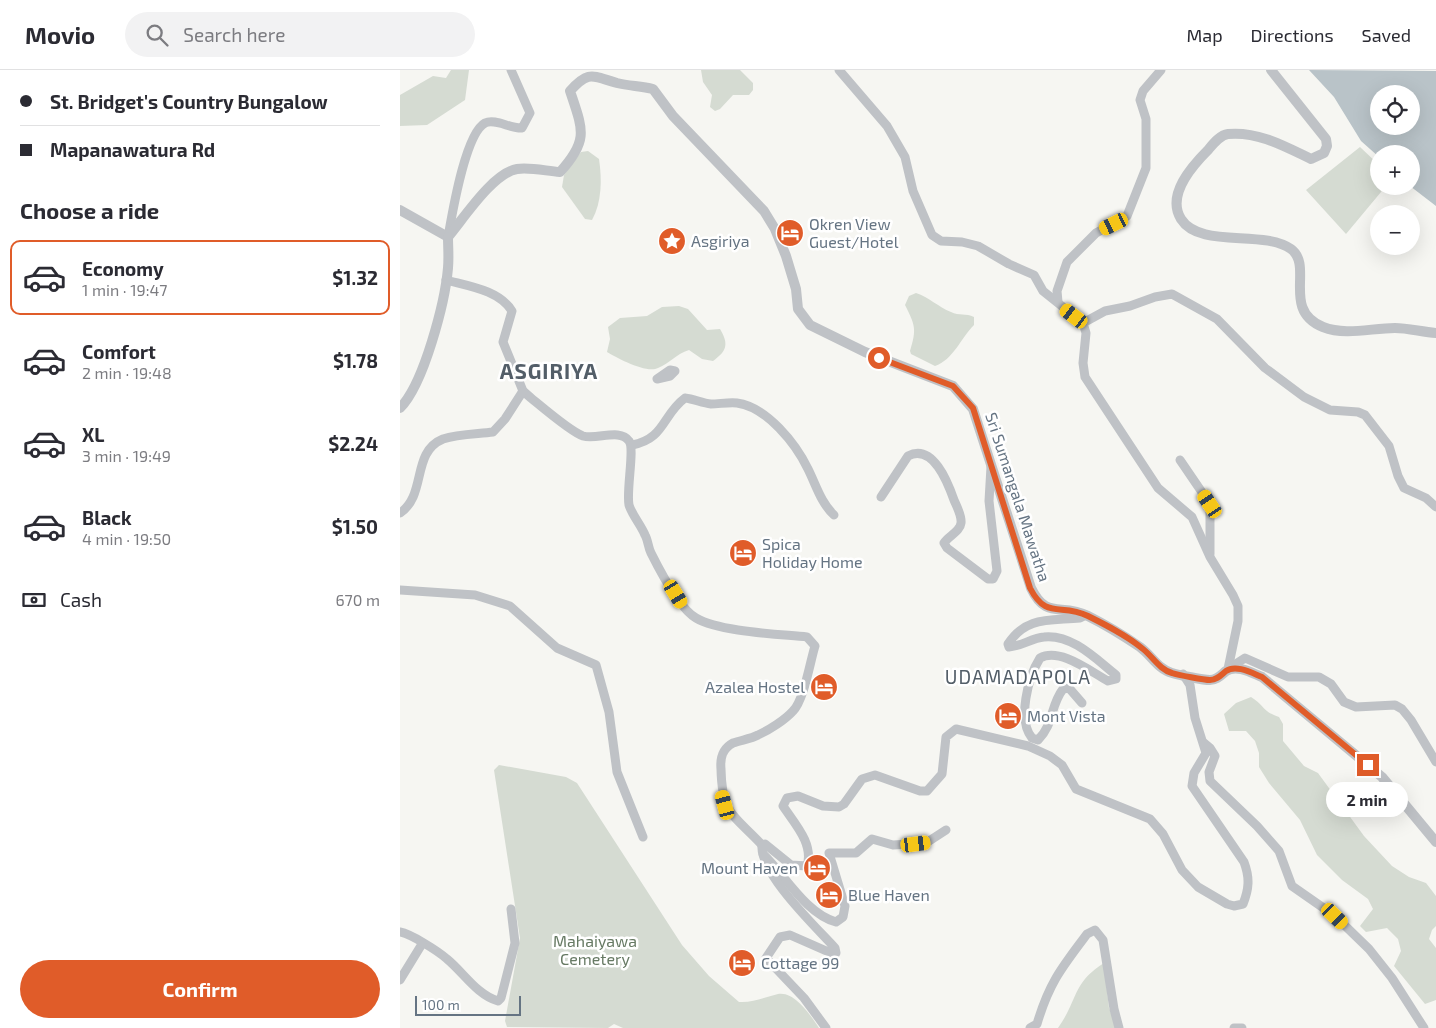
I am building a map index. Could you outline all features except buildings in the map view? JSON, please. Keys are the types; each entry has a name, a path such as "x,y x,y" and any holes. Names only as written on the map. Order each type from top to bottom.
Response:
{"street":[{"path":"400,408 406,402 422,372 446,280 448,237 453,205 470,146 484,124 492,122 514,129 522,128 530,113 512,70"},
{"path":"839,70 887,126 905,157 913,192 932,235 941,241 962,242 978,246 1034,276 1043,291 1083,324 1086,333 1083,363 1085,377 1158,488 1192,517 1210,557 1238,606 1238,621 1228,669"},
{"path":"1058,302 1057,292 1067,262 1096,233 1127,216 1146,168 1146,119 1140,100 1143,90 1161,70"},
{"path":"1272,70 1326,139 1327,146 1324,153 1311,159 1276,142 1260,137 1228,134 1218,139 1194,164 1181,184 1176,206 1181,219 1190,228 1224,238 1274,240 1293,250 1300,263 1300,302 1304,312 1321,326 1341,332 1396,328 1436,333"},
{"name":"Sri Sumangala Mawatha","path":"448,237 497,180 507,172 519,169 560,172 571,160 581,142 582,126 570,91 580,78 588,74 600,75 618,83 653,89 673,116 764,211 775,228 786,256 796,289 798,309 810,325 865,352 953,386 973,408 1030,588 1038,602 1047,608 1073,611 1086,615 1143,648 1165,670 1211,680 1220,676 1228,669"},
{"path":"400,210 448,237"},
{"path":"446,280 498,296 508,305 512,311 503,342 523,391 582,436 622,434 628,439 632,445 628,474 629,505 645,535 650,552 685,608 694,617 706,623 807,637 814,643 815,646 794,711 758,735 732,744 722,753 720,759 721,792 725,805 808,903 826,919 836,922 843,917 845,906 829,852 856,853 872,839 893,845 926,843 946,830"},
{"path":"1083,324 1105,312 1155,297 1172,294 1217,319 1264,368 1304,398 1330,410 1358,412 1366,415 1389,446 1398,476 1404,488 1426,498 1436,507"},
{"path":"400,513 408,508 415,494 424,458 431,446 444,439 493,432 505,419 523,391"},
{"path":"632,445 652,438 662,429 677,404 685,398 708,404 737,403 746,406 771,419 782,432 807,467 826,507 834,515"},
{"path":"881,496 908,456 915,452 922,453 945,475 960,517 959,528 944,543 947,548 988,579 993,579 996,571 989,501 991,464"},
{"path":"1180,460 1210,504 1210,557"},
{"path":"400,590 475,595 510,606 557,648 596,664 609,712 617,772 643,837"},
{"path":"1082,703 1069,688 1063,689 1056,698 1048,730 1038,740 1032,738 1026,732 1024,710 1034,667 1044,655 1060,657 1108,681 1116,679 1116,675 1078,646 1060,638 1043,637 1009,647 1008,644 1016,632 1030,623 1080,618 1086,615"},
{"path":"1228,669 1245,658 1288,677 1319,677 1330,684 1344,702 1356,707 1395,705 1402,709 1411,720 1436,762"},
{"path":"1228,669 1241,669 1262,677 1312,717 1382,777 1436,842"},
{"path":"762,848 765,844 791,865 807,866 810,856 805,841 783,806 787,798 798,796 823,806 838,807 844,804 862,779 875,775 920,791 927,791 942,774 946,737 956,729 1028,746 1050,756 1062,765 1076,789 1150,819 1163,834 1182,870 1198,888 1227,904 1234,906 1244,904 1249,890 1248,872 1244,862 1192,786 1194,773 1206,753 1195,718 1190,684 1183,674"},
{"path":"1203,743 1210,748 1215,756 1209,772 1210,781 1256,826 1279,852 1292,886 1335,916 1369,949 1392,978 1424,1028"},
{"path":"762,848 764,862 786,894 836,948 836,954 831,954 790,936 780,937 766,958 804,998 826,1028"},
{"path":"400,932 447,958 462,975 492,999 498,1000 501,998 515,943 511,909"},
{"path":"1030,1028 1037,1024 1045,996 1054,978 1088,934 1094,930 1103,940 1114,1009 1119,1028"},
{"path":"400,980 422,944"},
{"path":"1234,1028 1242,1028"}],"green space":[{"path":"451,70 469,70 465,100 427,125 400,126 400,95 433,76 446,78"},
{"path":"701,70 740,70 753,83 753,90 749,95 733,95 720,109 715,111 710,107 712,95 703,82"},
{"path":"1360,147 1370,156 1370,195 1378,195 1346,234 1306,190"},
{"path":"588,151 599,159 601,174 598,206 592,220 585,219 562,187 564,175 581,152"},
{"path":"916,293 951,312 974,317 974,325 956,348 947,359 935,366 911,354 910,351 914,337 914,327 905,305 909,296"},
{"path":"679,306 688,309 707,330 720,329 725,339 725,347 721,354 713,361 702,359 689,350 658,368 647,369 607,352 610,339 608,327 620,318 647,316 662,307"},
{"path":"1251,697 1267,711 1279,717 1283,724 1283,741 1304,766 1318,773 1364,836 1392,866 1409,877 1426,883 1436,896 1436,926 1432,930 1429,939 1436,948 1436,1000 1425,1004 1394,966 1401,951 1398,939 1387,928 1366,932 1360,926 1373,909 1368,899 1342,880 1317,855 1300,820 1269,783 1259,767 1259,753 1255,741 1246,731 1229,731 1224,714 1236,703"},
{"name":"Mahaiyawa Cemetery","path":"499,765 566,777 577,783 682,945 709,976 739,1002 754,1001 778,994 790,996 802,1005 819,1028 623,1028 614,1024 608,1028 507,1027 505,1021 520,938 494,770"},
{"path":"1104,963 1109,1008 1117,1028 1058,1028 1076,992 1086,978"}],"shaded area":[{"path":"1309,70 1436,71 1436,206 1420,194 1420,145 1370,145 1370,149 1361,141 1334,97"}],"place":[{"name":"Okren View Guest/Hotel","path":"790,233"},
{"name":"Asgiriya","path":"672,241"},
{"name":"Spica Holiday Home","path":"743,553"},
{"name":"Azalea Hostel","path":"824,687"},
{"name":"Mont Vista","path":"1008,716"},
{"name":"Mount Haven","path":"817,868"},
{"name":"Blue Haven","path":"829,895"},
{"name":"Cottage 99","path":"742,963"}],"district":[{"name":"ASGIRIYA","path":"549,372"},
{"name":"UDAMADAPOLA","path":"1018,677"}],"route":[{"path":"879,358 953,386 973,408 1030,588 1038,602 1047,608 1073,611 1086,615 1143,648 1165,670 1174,674 1211,680 1220,676 1228,669 1241,669 1262,677 1368,765"}]}
